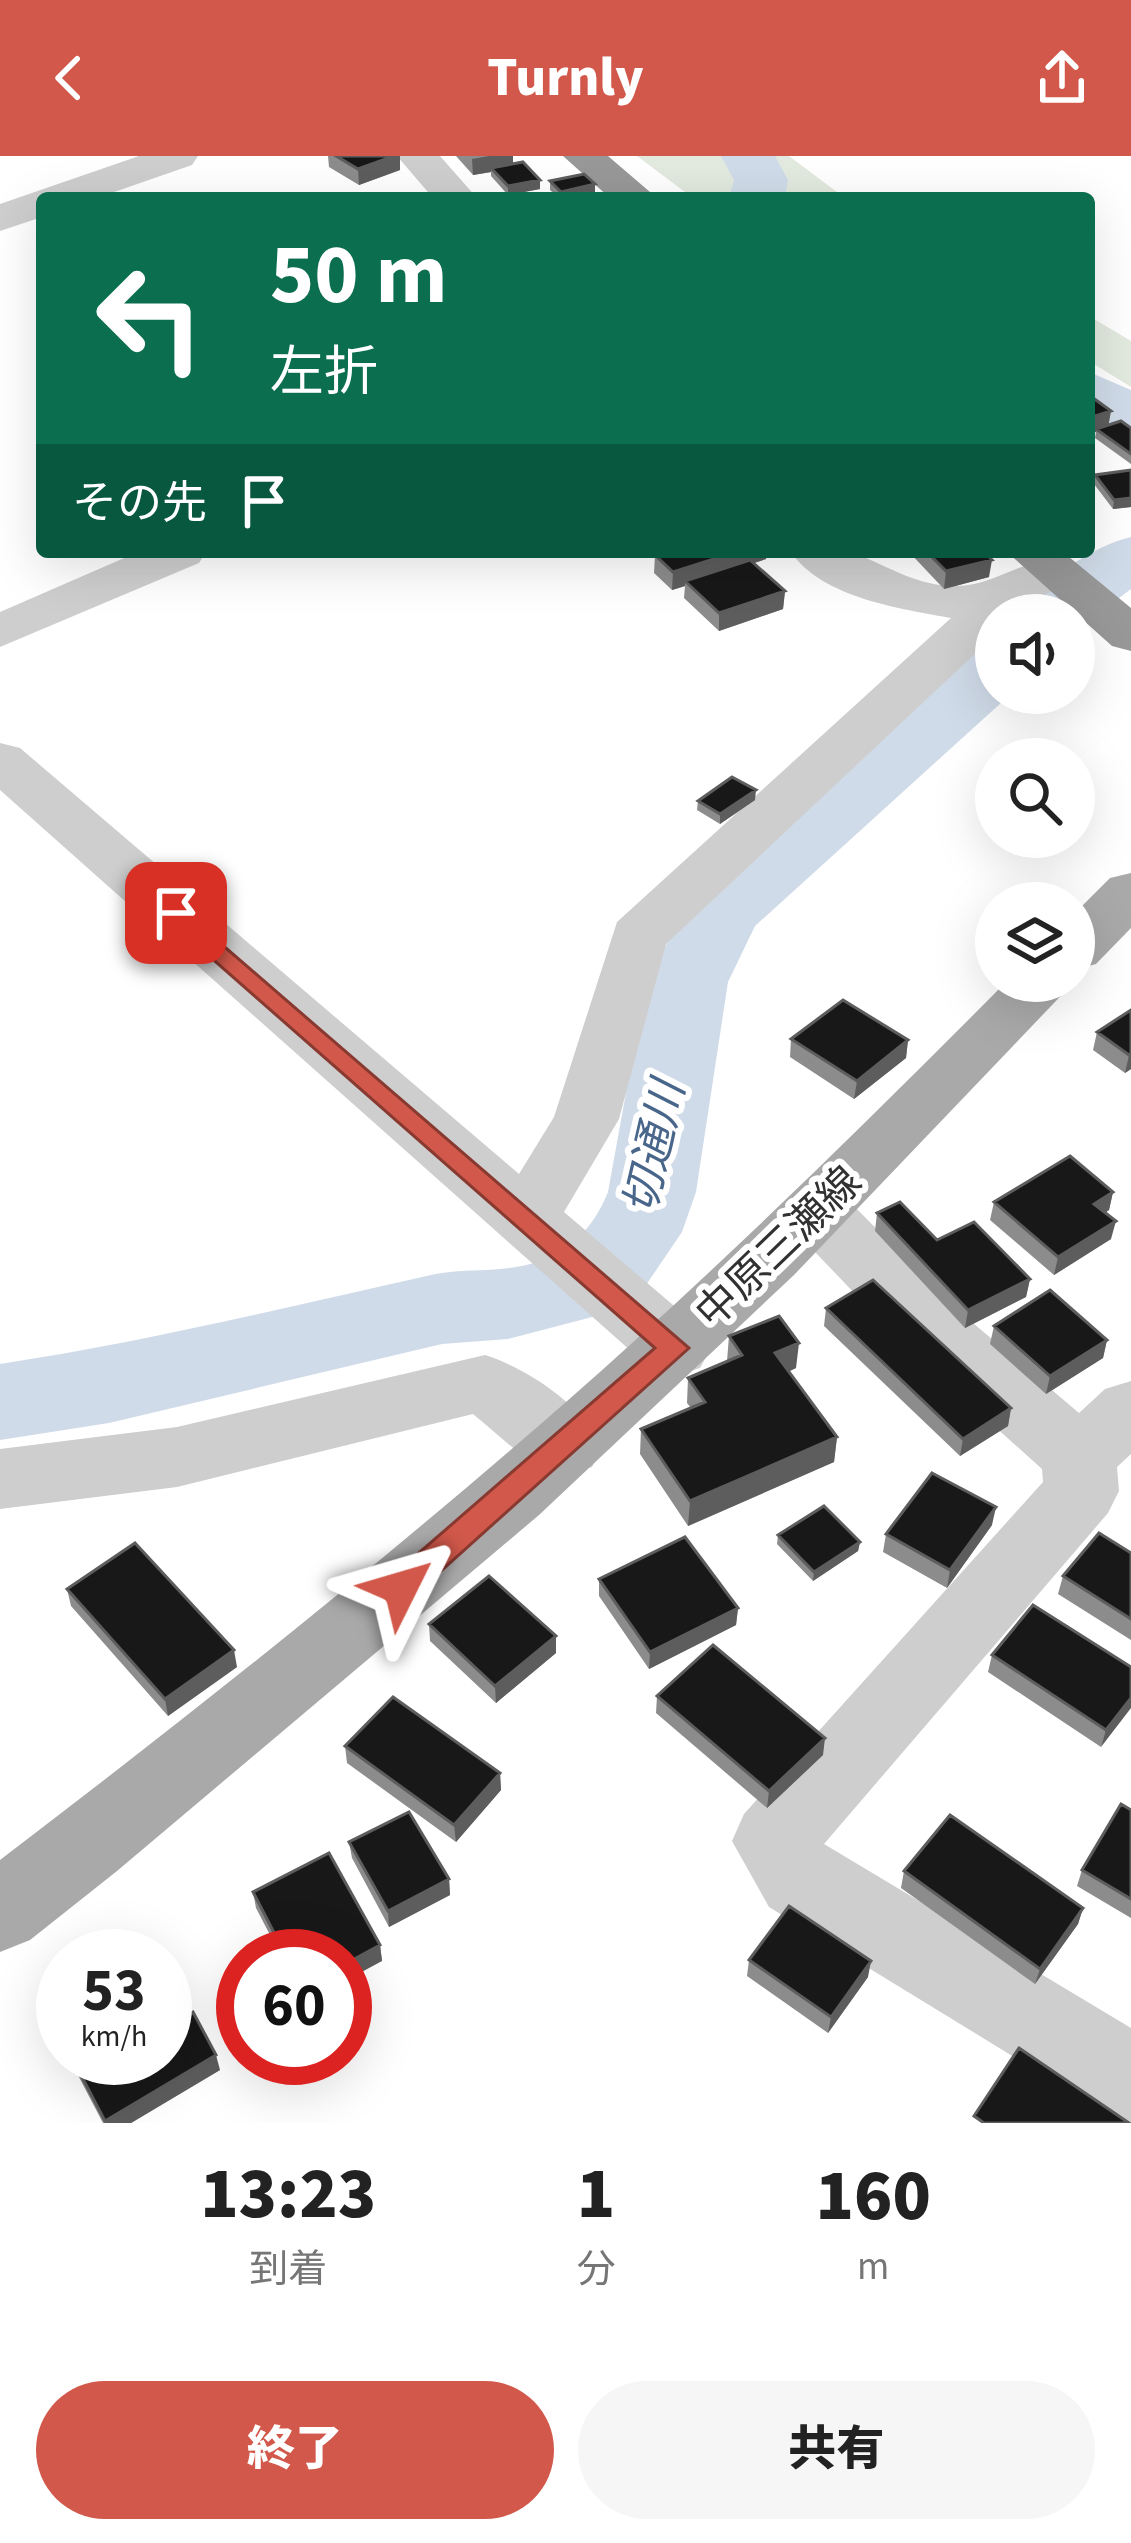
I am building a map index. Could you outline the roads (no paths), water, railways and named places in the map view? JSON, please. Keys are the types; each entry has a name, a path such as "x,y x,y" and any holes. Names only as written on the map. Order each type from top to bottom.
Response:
{"highway":[{"path":"584,156 629,192"},
{"path":"1043,562 1131,635"}],"main road":[{"path":"1095,929 1131,892"},
{"name":"中原三瀬線","path":"0,1912 204,1752 566,1446 818,1212 1023,1002"}],"street":[{"path":"73,192 178,156"},
{"path":"417,156 450,192"},
{"path":"0,218 36,205"},
{"path":"0,631 167,558"},
{"path":"826,558 864,580 944,602 975,601"},
{"path":"990,594 1043,562"},
{"path":"526,1219 586,1119 638,936 975,625"},
{"path":"0,760 675,1348"},
{"path":"818,1212 928,1325 1114,1459 775,1841 799,1879 1131,2078"},
{"path":"0,1479 177,1457 484,1383 566,1446"}],"waterway":[{"path":"748,156 761,180 758,192"},
{"path":"1095,394 1131,418"},
{"name":"切通川","path":"1081,594 1131,557"},
{"name":"切通川","path":"0,1402 109,1385 442,1308 508,1304 563,1291 612,1264 637,1232 652,1192 687,982 720,915 747,884 834,817 975,688"}]}
